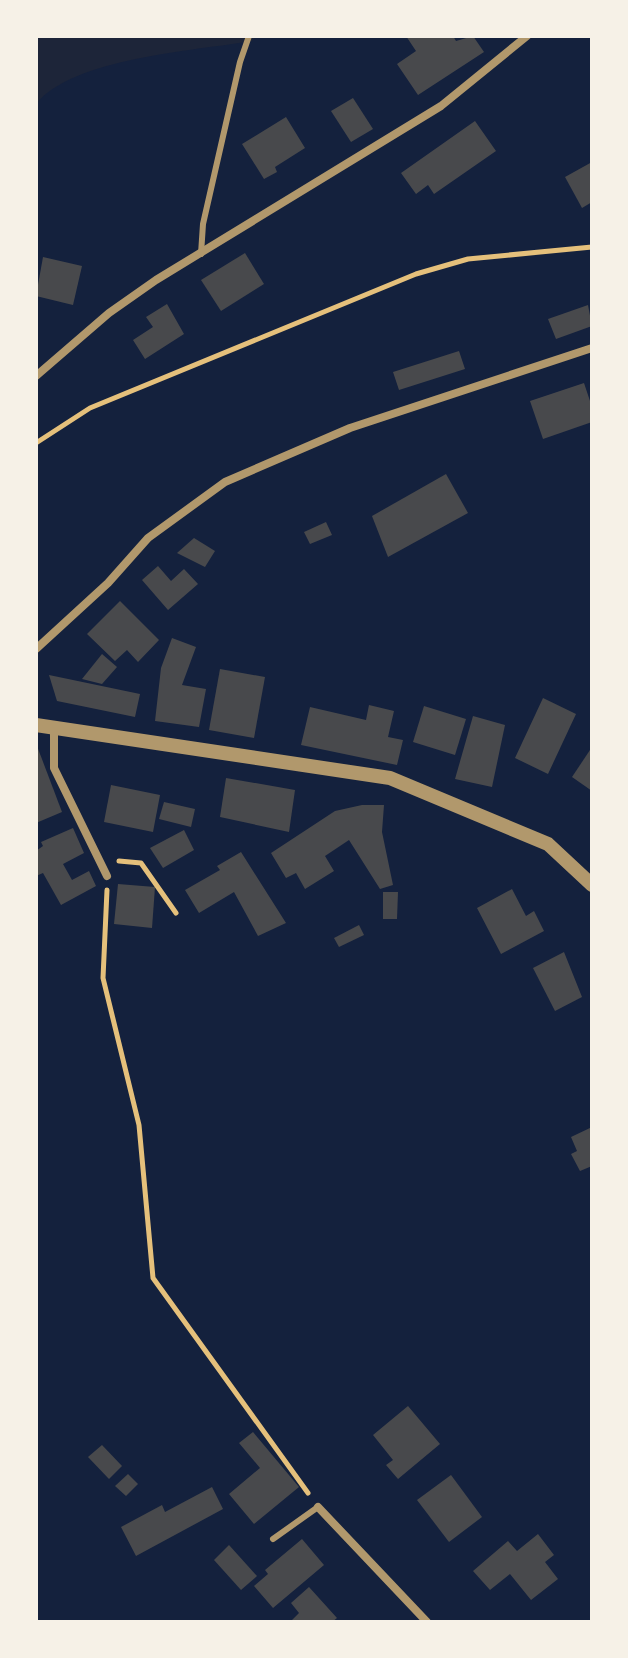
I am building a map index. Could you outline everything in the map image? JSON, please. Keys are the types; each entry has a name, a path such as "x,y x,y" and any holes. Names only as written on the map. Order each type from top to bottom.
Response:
{"street":[{"path":"36,376 109,313 441,106 527,36"},
{"path":"36,649 108,583 148,538 225,482 350,428 592,348"},
{"path":"36,725 390,778 548,844 592,885"},
{"path":"54,727 54,768 107,876"},
{"path":"318,1507 427,1622"}],"lane":[{"path":"201,254 203,224 240,62 249,36"},
{"path":"273,1539 318,1507"}],"path":[{"path":"36,443 90,408 416,274 468,259 592,247"},
{"path":"99,860 141,863 176,913"},
{"path":"107,876 103,978 139,1125 153,1278 318,1507"}],"shaded area":[{"path":"36,36 256,36 252,41 167,53 105,66 53,88 36,104"}],"building":[{"path":"406,36 453,36 456,41 473,36 484,52 418,95 397,64 416,51"},
{"path":"353,98 373,129 351,142 331,111"},
{"path":"286,117 305,148 275,167 277,172 264,179 242,144"},
{"path":"475,121 496,151 434,194 428,185 416,194 401,173"},
{"path":"592,162 592,202 582,208 565,177"},
{"path":"245,253 264,284 221,311 201,280"},
{"path":"43,257 82,266 73,305 36,296"},
{"path":"167,304 184,334 145,359 133,340 153,327 146,317"},
{"path":"588,305 592,326 556,339 548,319"},
{"path":"459,351 465,369 399,390 393,372"},
{"path":"584,383 592,407 592,422 543,439 530,401"},
{"path":"446,474 468,513 388,557 372,516"},
{"path":"326,522 332,535 310,544 304,532"},
{"path":"194,538 215,551 205,567 177,553"},
{"path":"158,566 171,581 184,569 198,584 168,610 142,580"},
{"path":"120,601 159,640 138,662 127,650 115,661 87,634"},
{"path":"172,638 196,647 182,685 206,689 199,727 155,721 161,668"},
{"path":"102,654 117,667 102,684 82,679"},
{"path":"220,669 265,677 254,738 209,730"},
{"path":"49,675 140,694 135,717 57,701"},
{"path":"543,698 576,714 548,774 515,758"},
{"path":"369,705 394,711 388,737 403,740 397,765 301,745 310,707 366,720"},
{"path":"424,706 466,719 455,755 413,742"},
{"path":"473,716 505,725 492,787 455,779"},
{"path":"36,746 62,812 36,823"},
{"path":"592,747 592,791 572,777"},
{"path":"226,778 295,790 289,832 220,817"},
{"path":"111,785 160,795 153,832 104,822"},
{"path":"164,802 195,809 191,827 159,819"},
{"path":"362,805 384,805 382,832 393,885 380,889 349,840 325,856 334,871 305,889 296,873 286,878 271,853 335,811"},
{"path":"73,828 84,853 63,864 72,880 89,871 96,886 61,905 43,873 36,876 36,851 43,846 41,842"},
{"path":"184,830 194,850 163,868 150,848"},
{"path":"241,852 286,923 258,936 234,892 199,913 185,890 220,870 217,866"},
{"path":"118,884 155,887 152,928 114,924"},
{"path":"512,889 526,916 534,911 544,931 501,954 477,908"},
{"path":"383,892 398,892 397,919 383,919"},
{"path":"359,925 364,935 339,947 334,938"},
{"path":"564,952 582,997 555,1011 533,968"},
{"path":"592,1127 592,1166 580,1171 571,1154 577,1151 571,1137"},
{"path":"408,1406 440,1444 398,1479 386,1465 393,1460 373,1435"},
{"path":"253,1432 299,1487 254,1524 229,1494 260,1468 239,1443"},
{"path":"102,1445 122,1466 109,1479 88,1457"},
{"path":"128,1474 138,1484 126,1496 115,1486"},
{"path":"451,1475 482,1517 449,1542 417,1500"},
{"path":"212,1487 223,1509 136,1556 121,1527 162,1505 165,1512"},
{"path":"538,1534 554,1555 545,1562 558,1579 531,1600 510,1574 490,1590 473,1571 508,1541 517,1551"},
{"path":"302,1539 324,1565 273,1608 254,1586 268,1574 265,1570"},
{"path":"229,1545 257,1576 241,1590 214,1560"},
{"path":"309,1587 337,1618 332,1622 290,1622 299,1613 291,1603"}]}
